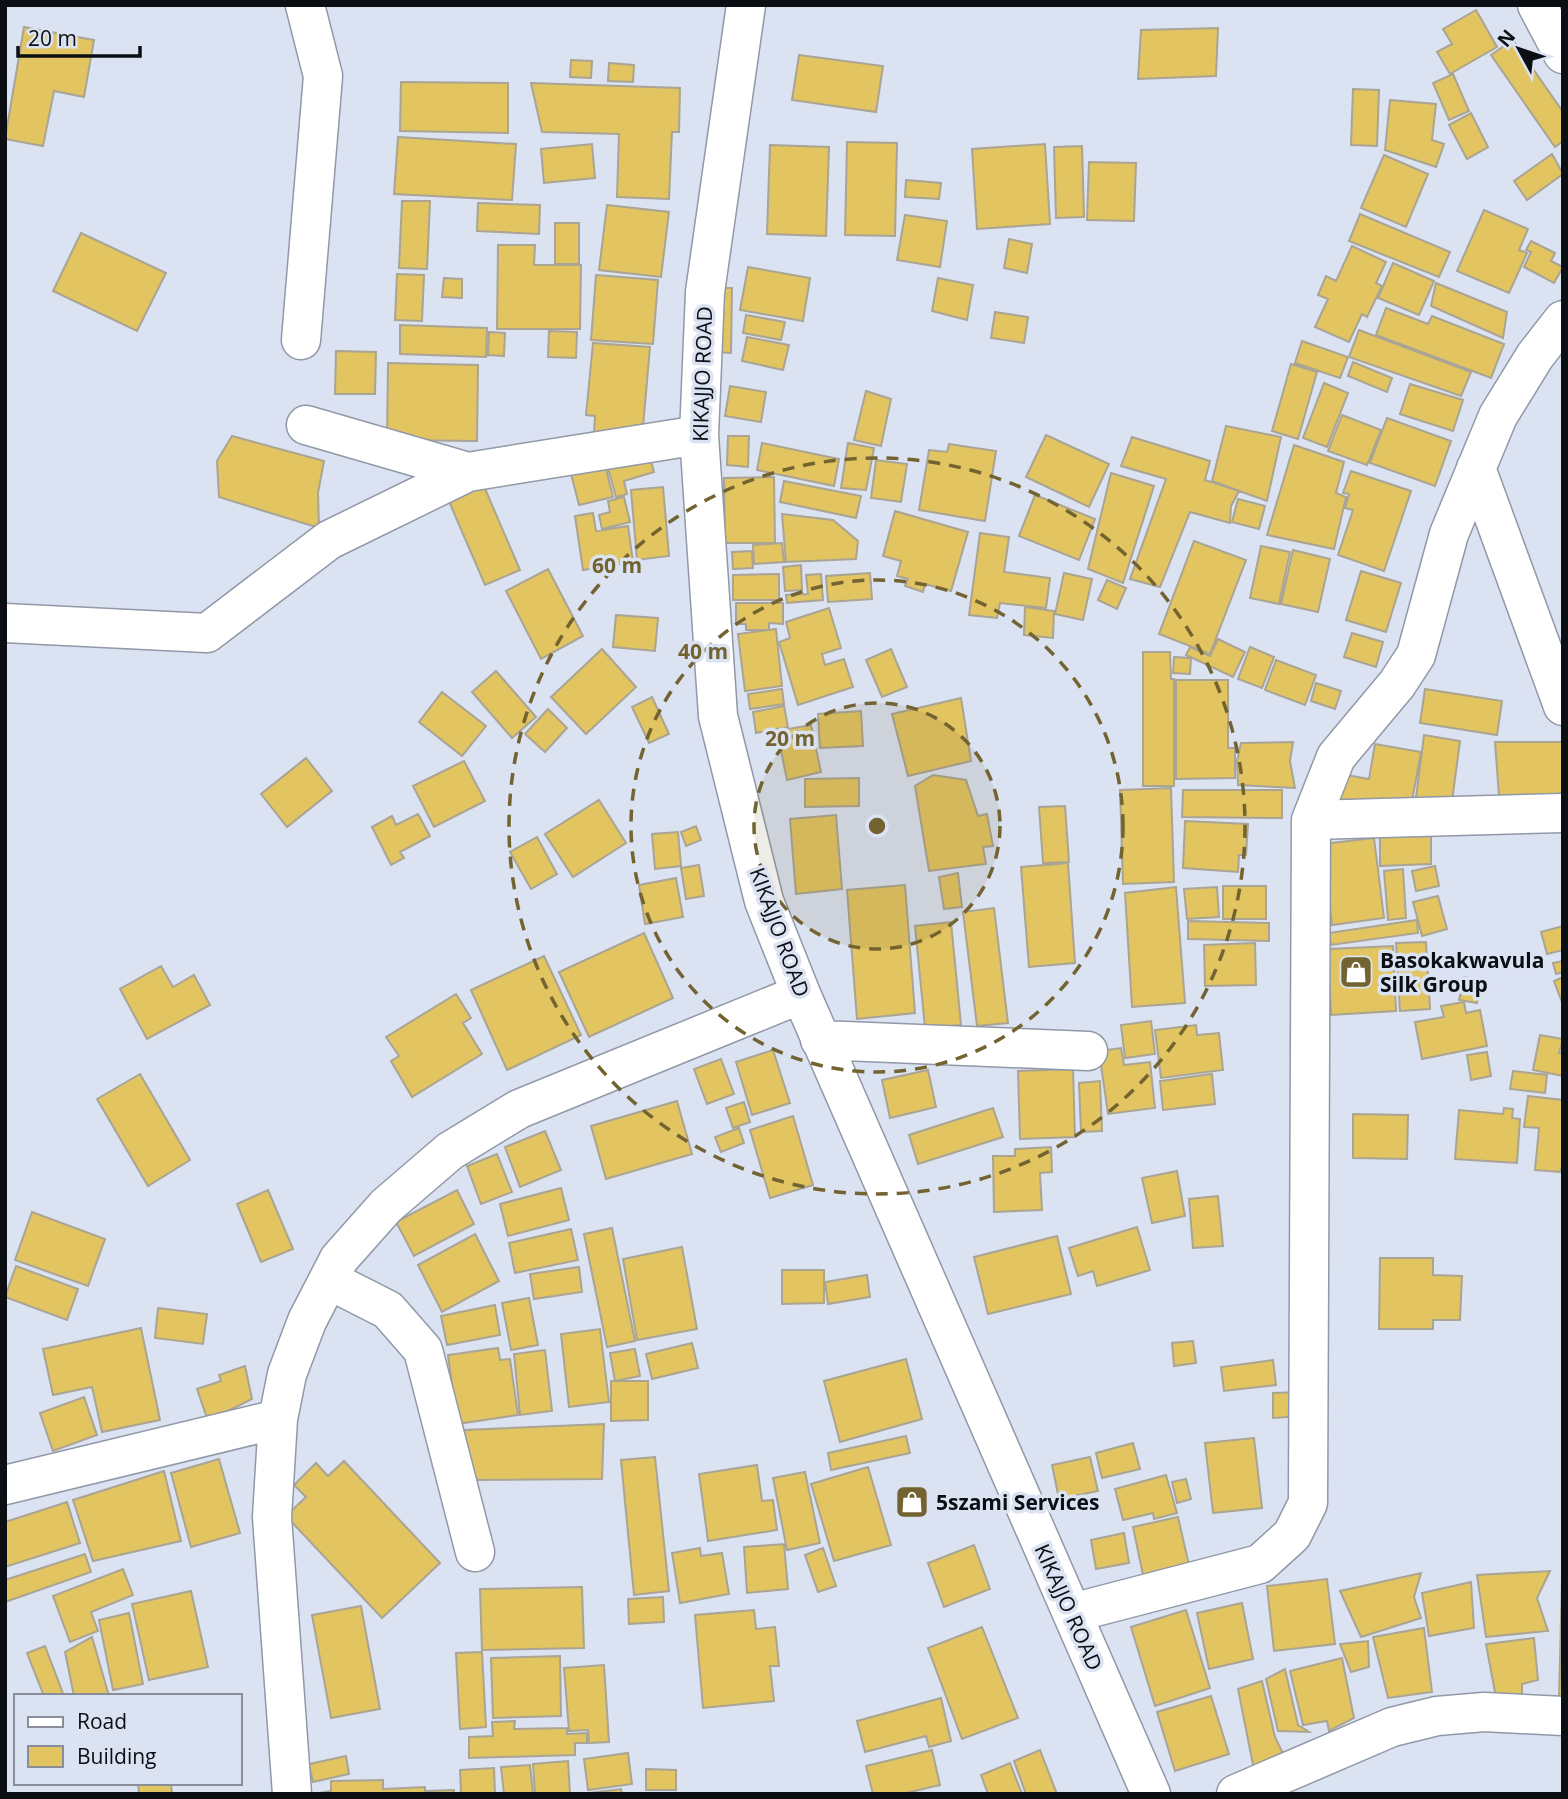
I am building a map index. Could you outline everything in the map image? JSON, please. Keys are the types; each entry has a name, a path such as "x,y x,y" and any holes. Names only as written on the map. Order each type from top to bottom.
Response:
{"street":[{"path":"301,340 323,76 305,5"},
{"name":"KIKAJJO ROAD","path":"746,5 705,292 699,435 718,716 764,901 801,994 1151,1794"},
{"path":"1537,5 1563,54"},
{"path":"1072,1613 1261,1564 1292,1535 1307,1503 1311,820 1336,757 1397,684 1416,655 1449,534 1498,415 1535,356 1563,320"},
{"path":"306,425 468,472"},
{"path":"5,623 207,634 329,540 468,472 699,435"},
{"path":"1476,468 1563,706"},
{"path":"1311,820 1563,813"},
{"path":"292,1794 272,1517 278,1419 287,1374 307,1321 339,1259 386,1206 450,1151 519,1109 801,994"},
{"path":"820,1040 1088,1051"},
{"path":"328,1280 388,1310 423,1350 475,1552"},
{"path":"5,1485 278,1419"},
{"path":"1236,1794 1392,1727 1437,1716 1484,1712 1563,1716"}],"building":[{"path":"1476,10 1497,47 1450,74 1437,52 1452,44 1443,29"},
{"path":"24,27 94,40 84,97 54,91 43,146 5,139"},
{"path":"1218,28 1216,76 1138,79 1141,30"},
{"path":"1513,40 1563,112 1563,141 1555,147 1491,55"},
{"path":"799,55 883,66 876,112 792,100"},
{"path":"571,60 592,61 591,78 570,77"},
{"path":"609,63 634,65 633,82 608,81"},
{"path":"1453,74 1469,111 1449,120 1433,83"},
{"path":"401,82 508,83 508,133 400,131"},
{"path":"531,83 680,88 679,132 672,132 669,199 617,197 619,134 542,132"},
{"path":"1353,89 1379,90 1377,146 1351,145"},
{"path":"1390,100 1436,104 1432,140 1444,144 1436,167 1385,150"},
{"path":"1471,113 1488,147 1467,159 1449,125"},
{"path":"398,137 516,144 512,200 394,194"},
{"path":"847,142 897,143 895,236 845,235"},
{"path":"592,144 595,178 544,183 541,149"},
{"path":"1045,144 1050,224 977,229 972,149"},
{"path":"770,145 829,147 826,236 767,234"},
{"path":"1082,146 1084,217 1056,218 1054,147"},
{"path":"1552,154 1563,174 1527,200 1514,181"},
{"path":"1384,155 1428,174 1406,227 1361,208"},
{"path":"1089,162 1136,163 1134,221 1087,220"},
{"path":"906,180 941,183 939,199 905,197"},
{"path":"402,201 430,201 427,269 399,268"},
{"path":"478,203 540,205 539,234 477,231"},
{"path":"607,205 669,212 661,277 599,270"},
{"path":"1484,210 1528,229 1519,250 1527,253 1509,293 1457,271"},
{"path":"1360,214 1450,252 1439,277 1349,241"},
{"path":"905,215 947,221 940,267 897,260"},
{"path":"555,223 579,223 579,264 555,264"},
{"path":"81,233 166,273 137,331 53,291"},
{"path":"1009,239 1032,244 1027,273 1004,268"},
{"path":"1531,241 1555,253 1551,261 1563,267 1554,283 1524,267 1531,252 1526,250"},
{"path":"498,245 535,245 534,265 581,265 580,329 497,329"},
{"path":"1352,246 1386,262 1376,283 1382,286 1367,317 1362,314 1349,342 1315,327 1328,299 1318,295 1326,276 1336,281"},
{"path":"1393,263 1434,281 1419,315 1378,298"},
{"path":"748,267 810,278 803,321 740,310"},
{"path":"397,274 424,275 422,321 395,320"},
{"path":"596,275 658,280 653,344 591,340"},
{"path":"444,278 462,279 462,298 442,297"},
{"path":"938,278 973,285 967,320 932,311"},
{"path":"1436,283 1507,312 1503,338 1431,306"},
{"path":"714,288 732,288 731,353 712,352"},
{"path":"1386,308 1428,324 1432,316 1504,344 1491,378 1376,335"},
{"path":"995,312 1028,317 1024,343 991,338"},
{"path":"746,315 785,322 781,340 743,333"},
{"path":"400,325 487,328 486,357 400,354"},
{"path":"1359,330 1471,372 1461,396 1349,357"},
{"path":"549,331 577,332 576,358 548,357"},
{"path":"489,332 505,333 504,356 488,355"},
{"path":"747,337 789,345 783,370 742,361"},
{"path":"1302,341 1348,357 1340,378 1295,363"},
{"path":"593,343 650,347 642,438 594,433 595,416 586,415"},
{"path":"336,351 376,352 375,394 335,394"},
{"path":"1353,362 1392,378 1387,392 1348,376"},
{"path":"388,363 478,365 477,441 387,440"},
{"path":"1291,364 1317,372 1298,439 1272,431"},
{"path":"1324,383 1348,393 1327,447 1303,438"},
{"path":"1410,384 1463,400 1453,431 1400,414"},
{"path":"730,386 766,392 761,422 725,416"},
{"path":"866,391 891,399 881,446 854,440"},
{"path":"1342,415 1381,430 1367,465 1328,451"},
{"path":"1387,418 1451,441 1435,486 1370,463"},
{"path":"1226,426 1281,437 1267,501 1212,481"},
{"path":"1046,435 1109,464 1089,507 1026,477"},
{"path":"232,436 324,461 318,493 319,528 219,497 217,461"},
{"path":"728,436 749,436 748,467 727,465"},
{"path":"1132,437 1210,461 1205,480 1239,491 1231,506 1230,523 1190,512 1160,587 1130,579 1166,479 1121,466"},
{"path":"762,443 839,459 834,486 757,470"},
{"path":"848,443 874,448 866,490 841,488"},
{"path":"949,444 996,451 985,521 919,510 929,450 947,452"},
{"path":"1294,445 1344,462 1336,493 1346,497 1334,549 1267,535"},
{"path":"648,450 654,472 624,481 627,494 616,497 606,461"},
{"path":"876,460 907,464 901,502 871,498"},
{"path":"604,461 613,497 579,505 570,470"},
{"path":"1351,471 1411,491 1384,571 1338,555 1353,510 1345,508 1349,494 1343,493"},
{"path":"1111,473 1154,486 1123,583 1088,569"},
{"path":"774,477 775,543 725,543 724,478"},
{"path":"784,481 861,496 856,518 780,502"},
{"path":"483,484 520,570 485,585 448,499"},
{"path":"663,487 669,556 637,560 631,490"},
{"path":"1035,495 1095,519 1079,560 1019,536"},
{"path":"624,497 630,522 602,529 599,515 610,512 608,501"},
{"path":"1238,499 1265,506 1259,529 1232,522"},
{"path":"895,511 968,532 951,591 925,584 923,592 905,586 908,579 897,576 901,561 883,556"},
{"path":"593,513 596,531 628,526 633,562 583,570 575,516"},
{"path":"782,514 833,520 858,541 856,559 786,562"},
{"path":"980,533 1009,537 1004,572 1050,578 1046,608 1000,603 997,618 969,615"},
{"path":"1194,541 1246,560 1210,654 1159,634"},
{"path":"782,543 784,562 754,564 753,545"},
{"path":"1261,546 1290,552 1279,604 1250,598"},
{"path":"1293,550 1330,559 1318,612 1281,604"},
{"path":"752,551 753,568 733,569 732,552"},
{"path":"801,565 802,590 785,591 783,567"},
{"path":"548,569 583,636 541,659 506,591"},
{"path":"1361,571 1401,583 1386,632 1346,620"},
{"path":"870,573 872,599 828,602 826,576"},
{"path":"1064,573 1092,579 1083,620 1055,614"},
{"path":"779,574 779,600 733,600 733,575"},
{"path":"821,574 823,600 787,603 786,595 808,594 806,575"},
{"path":"1107,580 1126,588 1117,609 1098,600"},
{"path":"736,603 783,603 783,624 769,623 769,630 746,630 746,624 736,624"},
{"path":"1025,607 1054,611 1053,638 1024,635"},
{"path":"829,608 841,648 822,654 825,665 844,659 853,687 798,705 779,642 790,638 786,622"},
{"path":"616,615 658,618 655,651 613,647"},
{"path":"776,629 782,686 745,691 738,634"},
{"path":"1352,633 1383,642 1376,667 1344,657"},
{"path":"1218,639 1245,652 1233,677 1186,655 1190,647 1210,656"},
{"path":"1250,647 1274,657 1262,688 1238,679"},
{"path":"602,649 636,687 586,734 551,697"},
{"path":"891,649 907,687 882,697 866,660"},
{"path":"1143,652 1170,652 1171,679 1174,679 1174,786 1143,786"},
{"path":"1174,657 1191,658 1190,674 1173,673"},
{"path":"1276,660 1316,675 1305,705 1265,690"},
{"path":"496,671 536,717 512,738 472,692"},
{"path":"1176,680 1228,680 1228,748 1235,748 1235,778 1176,779"},
{"path":"1316,683 1341,691 1335,709 1311,701"},
{"path":"782,689 784,704 750,709 748,694"},
{"path":"1425,689 1502,701 1497,735 1420,723"},
{"path":"442,692 486,726 462,756 419,722"},
{"path":"652,697 669,734 649,743 632,707"},
{"path":"961,698 971,761 908,776 892,714"},
{"path":"784,706 788,727 756,733 753,712"},
{"path":"548,709 567,728 545,752 525,734"},
{"path":"861,711 863,746 820,748 818,714"},
{"path":"811,725 821,772 787,780 777,731"},
{"path":"1424,735 1460,741 1451,809 1415,805"},
{"path":"1293,742 1290,761 1295,788 1238,785 1237,761 1241,743"},
{"path":"1495,742 1563,742 1563,795 1499,796"},
{"path":"1375,744 1421,752 1411,806 1333,810 1340,774 1369,779"},
{"path":"306,758 332,791 287,827 261,794"},
{"path":"464,761 485,801 434,827 413,786"},
{"path":"933,775 966,780 978,816 987,814 993,846 983,847 986,864 929,871 915,786"},
{"path":"859,778 859,806 805,807 805,779"},
{"path":"1171,788 1174,882 1123,884 1120,790"},
{"path":"1183,790 1282,790 1282,818 1182,817"},
{"path":"599,800 626,843 573,877 545,834"},
{"path":"1065,806 1069,862 1043,863 1039,807"},
{"path":"418,814 430,836 400,852 404,858 391,865 372,827 392,816 396,825"},
{"path":"836,815 842,889 796,894 790,819"},
{"path":"1185,821 1248,824 1246,855 1239,855 1238,872 1183,868"},
{"path":"696,826 701,840 686,846 681,832"},
{"path":"678,832 681,866 655,869 652,834"},
{"path":"1431,835 1431,864 1380,866 1380,837"},
{"path":"537,837 557,874 531,889 510,852"},
{"path":"1374,838 1384,918 1332,925 1323,844"},
{"path":"1068,863 1075,963 1029,967 1021,867"},
{"path":"699,865 704,896 686,899 681,868"},
{"path":"1435,866 1439,886 1416,891 1412,871"},
{"path":"1403,869 1406,918 1388,920 1384,871"},
{"path":"958,873 962,907 944,909 939,877"},
{"path":"676,878 683,917 645,924 639,885"},
{"path":"905,885 915,1013 857,1019 847,890"},
{"path":"1223,886 1266,886 1266,919 1223,919"},
{"path":"1176,887 1185,1003 1132,1007 1125,893"},
{"path":"1217,887 1219,917 1187,919 1184,889"},
{"path":"1438,896 1447,929 1422,936 1413,902"},
{"path":"994,908 1008,1023 977,1026 963,912"},
{"path":"1417,920 1418,933 1331,945 1329,933"},
{"path":"1188,921 1269,923 1269,941 1188,939"},
{"path":"951,922 961,1025 925,1028 915,926"},
{"path":"1563,926 1563,950 1547,954 1541,932"},
{"path":"644,933 673,998 589,1037 559,972"},
{"path":"1426,942 1430,1009 1400,1011 1396,943"},
{"path":"1255,943 1256,985 1205,986 1204,945"},
{"path":"1393,946 1396,1011 1331,1015 1328,949"},
{"path":"544,956 581,1035 507,1070 471,990"},
{"path":"1563,961 1563,972 1556,974 1553,963"},
{"path":"161,966 173,987 194,975 210,1005 147,1039 120,989"},
{"path":"1464,977 1482,981 1477,1003 1459,1000"},
{"path":"1563,977 1563,1005 1554,981"},
{"path":"456,994 471,1018 463,1023 482,1054 412,1097 391,1061 399,1056 386,1037"},
{"path":"1464,1002 1466,1013 1480,1010 1487,1046 1422,1059 1415,1022 1444,1017 1441,1006"},
{"path":"1151,1021 1155,1054 1125,1058 1121,1025"},
{"path":"1196,1025 1197,1035 1219,1033 1223,1070 1161,1078 1155,1030"},
{"path":"1540,1035 1563,1039 1559,1053 1563,1054 1563,1076 1533,1070"},
{"path":"1121,1048 1124,1065 1150,1062 1155,1108 1108,1114 1099,1051"},
{"path":"773,1050 790,1103 752,1115 736,1062"},
{"path":"1487,1052 1491,1076 1471,1080 1467,1055"},
{"path":"721,1059 734,1094 707,1104 694,1069"},
{"path":"1073,1069 1075,1137 1020,1139 1018,1071"},
{"path":"928,1070 936,1107 890,1118 882,1080"},
{"path":"1513,1071 1547,1075 1545,1093 1510,1089"},
{"path":"140,1074 190,1160 148,1186 97,1099"},
{"path":"1212,1074 1215,1104 1163,1110 1160,1081"},
{"path":"1100,1081 1102,1131 1081,1132 1079,1083"},
{"path":"1528,1096 1563,1100 1563,1163 1560,1172 1535,1170 1539,1128 1524,1127"},
{"path":"677,1101 692,1154 606,1179 591,1126"},
{"path":"744,1102 750,1122 733,1128 726,1108"},
{"path":"993,1108 1003,1137 918,1164 909,1135"},
{"path":"1504,1108 1513,1109 1512,1118 1520,1119 1517,1163 1455,1159 1459,1110 1503,1114"},
{"path":"1353,1114 1408,1115 1407,1159 1353,1158"},
{"path":"793,1116 813,1185 770,1198 750,1130"},
{"path":"739,1128 744,1143 721,1152 715,1137"},
{"path":"545,1131 561,1170 520,1187 505,1147"},
{"path":"1051,1147 1052,1172 1040,1173 1042,1210 994,1212 993,1156 1015,1156 1015,1149"},
{"path":"497,1154 512,1192 481,1204 467,1166"},
{"path":"1177,1171 1185,1216 1152,1223 1142,1178"},
{"path":"561,1188 569,1220 508,1236 500,1204"},
{"path":"268,1190 293,1249 261,1262 237,1204"},
{"path":"457,1190 474,1224 414,1256 396,1222"},
{"path":"1218,1196 1223,1246 1193,1248 1189,1199"},
{"path":"32,1212 105,1239 88,1286 15,1260"},
{"path":"1137,1227 1150,1270 1097,1286 1093,1271 1078,1276 1069,1248"},
{"path":"612,1228 635,1341 607,1347 584,1234"},
{"path":"571,1229 578,1260 515,1273 509,1243"},
{"path":"475,1234 499,1281 442,1312 418,1265"},
{"path":"1057,1236 1071,1294 988,1314 974,1257"},
{"path":"682,1247 697,1329 637,1340 623,1259"},
{"path":"1380,1258 1433,1258 1433,1275 1462,1276 1460,1320 1433,1320 1433,1329 1379,1329"},
{"path":"16,1266 78,1289 67,1320 5,1297"},
{"path":"579,1267 582,1292 534,1299 530,1274"},
{"path":"782,1270 824,1270 824,1303 782,1304"},
{"path":"867,1275 870,1297 828,1304 825,1282"},
{"path":"529,1298 538,1345 511,1350 502,1303"},
{"path":"495,1305 500,1335 447,1345 441,1316"},
{"path":"158,1308 207,1314 203,1344 155,1338"},
{"path":"141,1328 160,1420 102,1432 92,1387 53,1395 43,1349"},
{"path":"600,1329 609,1402 569,1407 561,1334"},
{"path":"1193,1341 1196,1363 1174,1366 1172,1343"},
{"path":"692,1343 698,1368 652,1379 646,1354"},
{"path":"498,1348 500,1360 510,1359 518,1415 457,1424 448,1355"},
{"path":"635,1349 640,1376 615,1381 610,1353"},
{"path":"545,1350 552,1411 520,1415 514,1354"},
{"path":"906,1359 922,1419 840,1442 824,1381"},
{"path":"1273,1360 1276,1385 1224,1391 1221,1367"},
{"path":"245,1366 252,1399 208,1421 197,1389 221,1381 219,1375"},
{"path":"611,1381 648,1381 648,1420 611,1421"},
{"path":"1301,1392 1302,1416 1273,1418 1273,1393"},
{"path":"84,1397 97,1435 53,1451 40,1413"},
{"path":"604,1424 602,1479 470,1480 464,1430"},
{"path":"906,1436 910,1453 831,1470 828,1453"},
{"path":"1254,1438 1262,1508 1213,1513 1205,1443"},
{"path":"1133,1443 1140,1469 1102,1478 1096,1453"},
{"path":"655,1457 669,1591 634,1595 621,1460"},
{"path":"1090,1457 1098,1491 1059,1499 1052,1465"},
{"path":"219,1459 240,1533 191,1547 171,1473"},
{"path":"344,1461 440,1563 382,1618 286,1516 306,1497 294,1485 316,1463 328,1476"},
{"path":"757,1465 762,1501 773,1500 777,1530 708,1541 699,1474"},
{"path":"868,1467 891,1545 834,1561 811,1484"},
{"path":"164,1471 181,1541 93,1561 73,1500"},
{"path":"805,1472 820,1543 787,1550 773,1478"},
{"path":"1166,1475 1177,1513 1154,1519 1153,1513 1123,1520 1115,1489"},
{"path":"1186,1479 1191,1499 1177,1503 1172,1482"},
{"path":"67,1502 80,1543 5,1567 5,1522"},
{"path":"1178,1517 1189,1565 1143,1575 1133,1527"},
{"path":"1124,1533 1129,1563 1096,1569 1091,1540"},
{"path":"784,1544 788,1589 747,1593 744,1547"},
{"path":"974,1545 990,1589 944,1607 928,1563"},
{"path":"700,1548 701,1556 722,1553 729,1594 680,1603 672,1553"},
{"path":"823,1548 836,1586 818,1592 805,1555"},
{"path":"85,1554 91,1572 5,1602 5,1580"},
{"path":"123,1569 133,1595 91,1612 98,1631 70,1642 53,1596"},
{"path":"1550,1571 1537,1598 1548,1631 1486,1637 1477,1575"},
{"path":"1421,1573 1414,1597 1421,1618 1361,1637 1340,1591"},
{"path":"1327,1579 1335,1644 1274,1651 1267,1586"},
{"path":"1562,1580 1563,1699 1559,1699"},
{"path":"1471,1582 1474,1628 1429,1636 1422,1593"},
{"path":"582,1587 584,1648 482,1650 480,1589"},
{"path":"191,1591 208,1667 149,1680 132,1604"},
{"path":"663,1597 664,1622 629,1624 628,1599"},
{"path":"1242,1603 1253,1659 1209,1669 1197,1613"},
{"path":"361,1606 380,1709 331,1718 312,1615"},
{"path":"754,1610 756,1629 775,1627 779,1666 770,1666 774,1701 703,1708 695,1615"},
{"path":"1186,1610 1210,1688 1155,1706 1131,1627"},
{"path":"129,1613 143,1684 113,1690 99,1620"},
{"path":"982,1627 1018,1718 962,1739 928,1648"},
{"path":"1424,1628 1432,1692 1388,1698 1373,1637"},
{"path":"92,1637 108,1694 74,1694 65,1652"},
{"path":"1534,1638 1538,1680 1522,1684 1522,1698 1497,1703 1486,1644"},
{"path":"1368,1641 1369,1667 1351,1672 1340,1644"},
{"path":"45,1646 63,1694 43,1694 27,1653"},
{"path":"482,1652 486,1727 460,1729 456,1653"},
{"path":"560,1656 561,1716 493,1718 491,1658"},
{"path":"1342,1658 1354,1718 1329,1731 1327,1721 1303,1725 1290,1671"},
{"path":"604,1665 609,1742 589,1743 588,1730 569,1731 564,1668"},
{"path":"1285,1669 1298,1725 1309,1732 1278,1731 1266,1679"},
{"path":"1262,1681 1275,1737 1288,1764 1254,1770 1238,1689"},
{"path":"1211,1696 1229,1754 1175,1771 1157,1712"},
{"path":"941,1698 951,1741 929,1747 926,1736 865,1752 857,1721"},
{"path":"515,1721 514,1729 567,1728 567,1734 587,1733 587,1743 575,1743 575,1755 469,1758 469,1737 493,1736 492,1722"},
{"path":"932,1750 940,1785 902,1794 873,1794 866,1766"},
{"path":"1040,1750 1057,1794 1026,1794 1014,1761"},
{"path":"628,1753 632,1784 588,1790 584,1759"},
{"path":"346,1756 349,1774 313,1782 309,1764"},
{"path":"568,1761 570,1794 535,1794 533,1764"},
{"path":"1010,1763 1022,1794 988,1794 981,1775"},
{"path":"530,1765 533,1794 504,1794 501,1767"},
{"path":"494,1768 495,1794 461,1794 460,1770"},
{"path":"646,1769 676,1770 676,1790 646,1790"},
{"path":"383,1780 383,1789 425,1787 425,1794 314,1794 331,1791 331,1781"},
{"path":"138,1785 171,1785 172,1794 139,1794"},
{"path":"621,1789 622,1794 590,1794 590,1793"},
{"path":"454,1790 454,1794 426,1794 426,1791"}],"place":[{"name":"Basokakwavula Silk Group","path":"1356,972"},
{"name":"5szami Services","path":"912,1502"}]}
